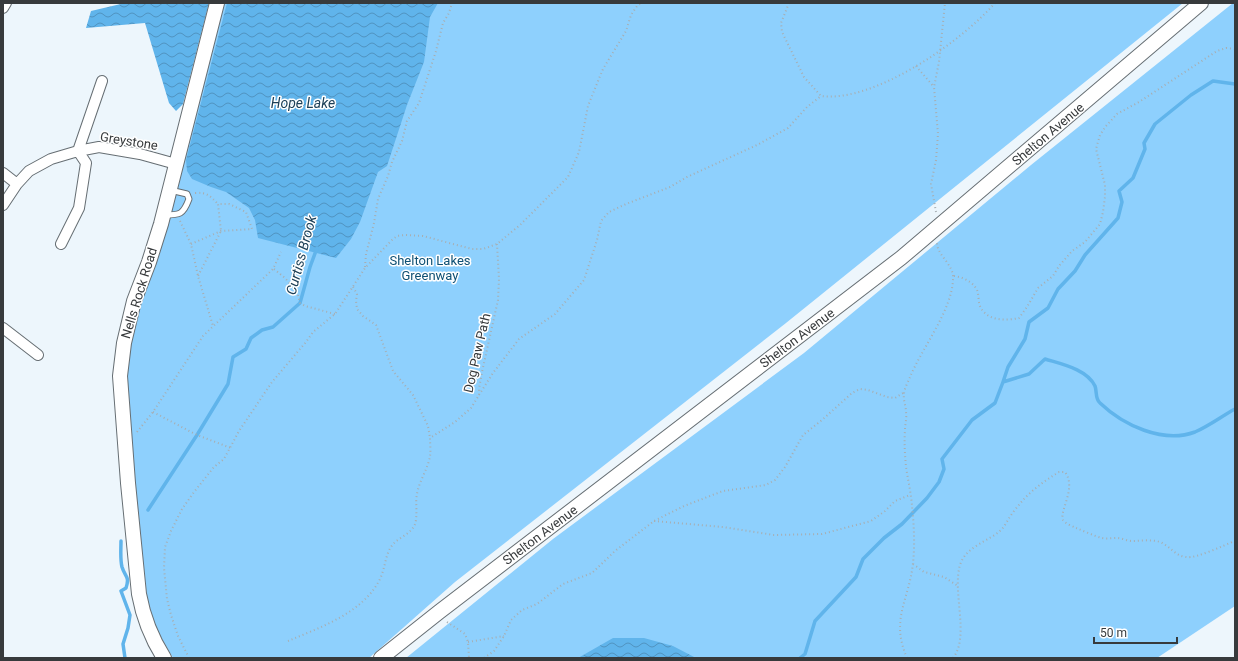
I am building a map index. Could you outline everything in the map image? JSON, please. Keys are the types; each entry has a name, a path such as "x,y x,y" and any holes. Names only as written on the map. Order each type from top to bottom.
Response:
{"main road":[{"name":"Nells Rock Road","path":"164,658 147,623 142,610 139,594 120,376 124,342 134,301 149,262 163,215 217,3"},
{"name":"Shelton Avenue","path":"380,658 438,612 860,291 1201,3"}],"street":[{"path":"3,8 6,3"},
{"name":"Greystone","path":"78,151 102,81"},
{"name":"Greystone","path":"3,205 28,171 51,159 78,151 99,147 140,154 176,164"},
{"path":"61,244 79,208 86,163 78,151"},
{"path":"3,173 17,184"},
{"path":"3,328 38,355"}],"lane":[{"path":"163,215 177,215 185,210 189,199 187,194 169,190"}],"path":[{"path":"365,268 366,254 374,223 378,199 402,141 407,121 419,103 436,51 443,23 449,13 452,3"},
{"path":"189,658 178,636 168,604 164,568 165,547 171,530 182,509 214,467 224,459 239,431 272,382 302,348 313,332 335,314 365,268 381,250 397,236 423,236 472,249 483,249 496,244 520,225 568,177 579,152 588,106 603,69 626,31 631,15 637,6 642,3"},
{"path":"789,3 781,23 782,32 804,77 821,96 832,98 845,96 875,86 903,74 941,50 966,31 986,14 995,3"},
{"path":"907,658 900,633 901,613 913,564 913,522 905,446 907,411 903,394 916,363 938,326 949,298 954,276 937,248 936,209 931,184 936,160 938,134 934,86 941,50 945,3"},
{"path":"954,276 965,279 977,290 980,305 984,313 992,317 1007,320 1019,318 1038,288 1053,276 1059,266 1072,251 1085,242 1100,224 1105,196 1105,185 1096,149 1100,135 1106,126 1117,114 1139,102 1217,51 1226,48 1235,49"},
{"path":"916,66 934,86"},
{"path":"479,395 519,338 555,314 584,280 597,240 601,221 609,212 670,187 686,177 757,145 788,128 807,107 821,96"},
{"path":"187,194 203,192 210,196 218,204 221,231 198,276"},
{"path":"191,244 221,231 252,229 246,212 229,204 218,204"},
{"path":"177,215 191,244 198,276 213,326"},
{"name":"Dog Paw Path","path":"430,438 455,422 471,408 479,395 482,372 498,300 499,279 496,244"},
{"path":"125,445 153,412 203,336 273,269 281,252"},
{"path":"273,269 285,278 297,291 300,303 305,306 335,314"},
{"path":"288,641 316,630 345,615 368,594 380,579 393,543 408,533 415,525 417,492 430,456 428,426 413,395 393,371 376,325 363,316 357,309 357,294 353,287"},
{"path":"484,658 494,651 504,636 511,620 522,610 537,604 563,584 592,573 615,551 654,521 684,506 724,491 766,485 775,480 785,467 802,435 822,420 852,393 860,389 895,398 903,394"},
{"path":"153,412 197,435 231,448"},
{"path":"953,658 960,646 958,586 960,565 966,554 1002,529 1024,500 1041,484 1059,472 1065,472 1068,483 1068,498 1062,514 1064,520 1078,529 1102,538 1159,542 1171,548 1177,555 1186,558 1194,557 1235,541"},
{"path":"654,521 724,527 774,535 822,534 871,521 885,511 895,501 910,495"},
{"path":"913,564 924,572 944,577 958,586"},
{"path":"438,612 447,622 465,634 468,642 469,658"},
{"path":"468,642 504,636"}],"green space":[{"name":"Shelton Lakes Greenway","path":"223,3 1183,3 786,323 455,582 369,658 173,658 155,627 147,598 132,467 127,374 129,344 150,275 170,217 187,143"},
{"path":"1233,3 1235,3 1235,606 1157,658 406,658 553,539 804,353 1031,165"}],"water":[{"path":"125,3 209,3 183,104 176,111 169,103 145,23 86,28 91,11"},
{"name":"Hope Lake","path":"227,3 438,3 430,17 424,62 407,105 387,166 378,172 360,222 351,239 336,258 258,238 255,220 249,208 226,192 192,179 187,171 186,160"},
{"path":"613,638 644,638 673,646 696,658 578,658"}],"waterway":[{"path":"1003,382 1008,367 1025,339 1029,322 1048,308 1058,289 1075,271 1085,255 1118,218 1122,202 1119,191 1133,178 1145,149 1144,143 1155,124 1191,95 1213,81 1235,84"},
{"name":"Curtiss Brook","path":"148,510 228,384 233,357 246,349 251,338 262,330 273,327 300,303 317,248"},
{"path":"800,658 805,654 815,621 856,577 863,559 884,538 902,524 927,498 939,482 944,469 942,459 972,420 995,403 1003,382 1029,374 1045,359 1066,365 1080,371 1091,380 1095,386 1098,401 1109,411 1132,425 1144,430 1170,436 1195,432 1235,409"},
{"name":"Curtiss Brook","path":"121,541 121,564 127,577 126,588 121,591 130,615 123,644 125,658"}]}
